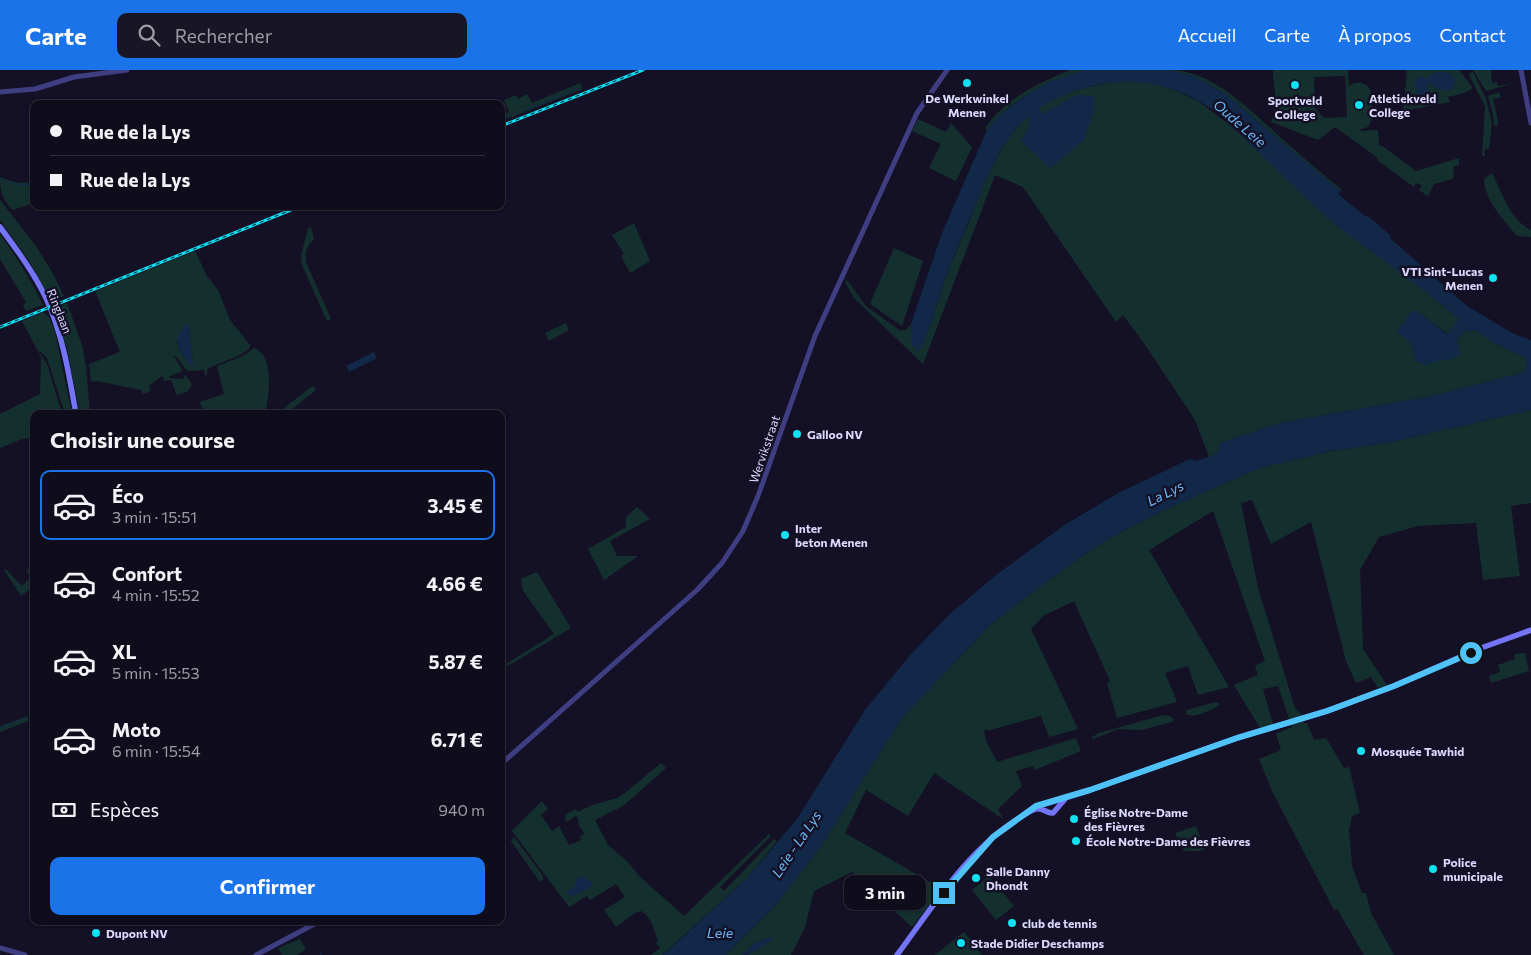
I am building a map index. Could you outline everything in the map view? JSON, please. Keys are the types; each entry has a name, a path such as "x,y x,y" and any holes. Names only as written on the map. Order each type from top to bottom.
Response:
{"main road":[{"name":"Ringlaan","path":"0,227 31,271 52,313 62,343 75,410"},
{"path":"897,955 952,882 979,851 1001,830 1034,808 1237,738 1327,711 1394,686 1481,648 1531,630"},
{"path":"1025,814 1038,809 1052,813 1066,798"},
{"path":"1049,802 1056,805 1056,809"},
{"path":"1046,811 1045,807 1049,802"}],"street":[{"path":"0,92 35,89 74,77 127,70"},
{"name":"Wervikstraat","path":"505,760 697,590 722,563 734,546 743,531 758,496 819,328 917,113 947,70"},
{"path":"1521,70 1531,123"},
{"path":"256,955 312,925"},
{"path":"0,948 26,955"}],"green space":[{"path":"1071,70 1085,70 1056,80 1031,92 1008,108 987,130 985,128 1002,108 1013,100 1035,86"},
{"path":"1170,70 1187,72 1219,86 1249,109 1342,190 1340,191 1224,93 1193,76"},
{"path":"1273,70 1348,70 1349,86 1361,83 1371,91 1373,117 1368,127 1358,130 1378,130 1379,147 1381,145 1416,171 1459,158 1459,165 1454,166 1453,179 1434,184 1428,196 1419,190 1422,185 1416,183 1414,187 1335,127 1318,140 1271,122 1276,101","holes":["1345,76 1347,117 1324,118 1315,108 1314,77"]},
{"path":"1407,70 1459,70 1473,88 1464,93 1448,97 1450,102 1403,111"},
{"path":"1473,70 1491,70 1492,83 1497,82 1498,86 1519,82 1486,91"},
{"path":"1473,72 1486,99 1492,124 1489,149 1485,149 1485,156 1482,156 1485,106 1469,75"},
{"path":"1119,81 1149,82 1174,90 1198,101 1230,125 1332,221 1416,283 1459,319 1448,334 1414,309 1459,356 1457,340 1463,332 1475,330 1496,344 1526,358 1527,365 1524,372 1427,397 1280,423 1220,443 1217,454 1209,457 1195,420 1123,315 1116,322 1023,187 995,175 923,364 854,298 845,282 847,280 866,306 899,330 906,330 911,324 911,344 919,351 949,269 983,188 996,160 1012,133 1034,111 1053,99 1086,88"},
{"path":"580,83 583,89 505,119 505,114 509,112 504,100 516,95 518,99 527,94 532,103"},
{"path":"1499,92 1501,97 1493,99 1498,121 1497,126 1494,126 1488,96"},
{"path":"918,119 946,132 951,123 972,147 956,181 929,168 941,144 912,131"},
{"path":"1492,173 1512,213 1523,225 1531,230 1531,237 1517,236 1491,202 1484,179"},
{"path":"0,177 17,182 30,182 30,204 12,210 6,202"},
{"path":"0,200 36,246 64,296 53,300 51,295 49,296 27,258 0,220"},
{"path":"634,223 650,261 630,273 621,256 624,254 612,235"},
{"path":"311,227 314,239 307,249 306,262 331,319 327,321 302,265 301,256 308,228"},
{"path":"0,234 28,277 43,305 26,311 23,305 26,302 0,259"},
{"path":"894,248 923,261 902,326 870,304"},
{"path":"195,251 207,276 218,290 230,320 250,345 249,349 238,356 208,368 206,378 204,370 187,371 176,356 174,356 183,371 169,378 183,379 185,374 192,385 187,392 177,395 171,380 163,381 164,378 162,376 149,386 150,391 143,394 141,390 97,381 91,382 89,364 120,352 95,291","holes":["184,330 189,330 193,363 191,365 180,351 177,342"]},
{"path":"67,303 82,345 86,366 90,410 79,410 67,348 55,313 58,311 56,308"},
{"path":"43,312 49,317 55,332 71,410 64,410 47,358 40,351 47,364 61,410 30,410 30,438 0,448 0,414 40,394 41,357 22,321"},
{"path":"566,323 569,330 549,341 545,333"},
{"path":"254,348 261,352 265,359 269,377 266,410 203,410 200,402 224,394 217,366 243,356"},
{"path":"312,386 316,390 291,410 282,410"},
{"path":"1531,410 1531,503 1511,506 1520,576 1483,580 1476,523 1418,526 1379,537 1360,570 1363,649 1387,685 1378,688 1371,677 1356,683 1346,661 1311,522 1271,544 1252,500 1241,503 1258,588 1295,708 1301,714 1304,723 1307,723 1314,740 1326,738 1344,768 1349,767 1360,813 1352,816 1349,830 1352,866 1362,893 1366,893 1371,913 1394,955 1364,955 1337,909 1334,910 1272,791 1259,759 1281,750 1276,734 1292,727 1278,686 1263,689 1273,724 1260,728 1234,685 1258,675 1255,666 1265,661 1213,511 1149,550 1229,687 1198,695 1188,666 1165,673 1177,702 1117,718 1107,683 1110,681 1074,601 1043,616 1031,629 1078,729 1049,737 1041,716 984,730 986,741 997,762 1076,738 1081,751 1035,770 1033,766 1016,771 1022,786 998,809 1003,819 934,773 908,816 866,790 845,833 942,889 912,927 852,872 814,891 805,927 791,955 747,955 772,937 754,943 742,955 725,955 774,907 819,849 902,718 990,625 1088,552 1128,528 1260,468 1331,451 1386,443"},
{"path":"637,507 650,519 610,541 617,556 638,556 604,580 588,549 626,527 626,517"},
{"path":"28,568 30,570 30,578 27,571"},
{"path":"6,569 22,586 30,578 30,589 21,596 4,570"},
{"path":"537,572 571,628 508,666 506,664 554,634 523,591 521,579"},
{"path":"1525,653 1529,671 1491,683 1489,676 1500,672 1498,665 1515,659 1514,654"},
{"path":"1216,702 1220,704 1198,715 1186,714 1186,711 1190,709"},
{"path":"1163,715 1170,716 1174,720 1141,730 1118,729 1093,739 1092,737 1099,733"},
{"path":"28,716 28,721 0,732 0,726"},
{"path":"661,763 666,768 623,806 595,820 608,845 684,916 769,834 771,836 720,887 724,891 774,839 777,841 746,879 662,955 651,955 660,948 656,943 658,941 652,924 644,913 641,911 635,913 616,927 604,910 625,897 616,884 590,900 587,896 569,907 512,831 542,801 548,809 541,815 552,831 559,826 569,845 581,840 580,836 585,834 579,826 578,818 576,816 566,822 565,815 576,809 578,812 592,805 617,798"},
{"path":"1196,826 1205,849 1200,851 1184,851 1175,833"},
{"path":"514,837 543,876 543,880 540,882 511,841"},
{"path":"989,876 1014,906 996,920 972,890"},
{"name":"Stade Didier Deschamps","path":"964,932 982,955 935,955"},
{"path":"300,939 306,949 297,955 282,955 278,948"}],"water":[{"name":"Leie","path":"1085,70 1170,70 1193,76 1224,93 1340,191 1338,194 1366,217 1368,216 1467,306 1514,334 1531,340 1531,410 1386,443 1331,451 1260,468 1128,528 1088,552 990,625 902,718 819,849 774,907 725,955 663,955 746,879 797,819 865,710 911,654 950,614 996,575 1066,524 1120,492 1190,459 1197,461 1217,454 1220,443 1280,423 1427,397 1524,372 1527,365 1526,358 1496,344 1475,330 1463,332 1457,340 1460,356 1424,365 1415,360 1411,343 1396,332 1414,309 1447,334 1459,319 1332,222 1213,110 1186,95 1166,87 1123,82 1080,89 1039,108 1043,114 1076,95 1094,96 1094,110 1084,140 1050,168 1021,141 1030,125 1029,116 1012,133 988,175 950,266 919,352 911,344 911,324 942,233 987,130 1001,114 1029,93 1049,82"},
{"path":"1446,72 1452,75 1455,81 1452,90 1436,88 1429,82 1427,83 1427,94 1416,99 1416,79 1423,76 1426,79 1431,74"},
{"path":"185,324 188,325 189,330 193,364 191,366 180,351 178,343 179,333 183,330"},
{"path":"374,352 377,358 349,372 346,366"},
{"path":"584,875 586,879 593,883 592,886 572,897 567,892 574,887 577,879"},
{"path":"772,937 773,939 758,949 742,955 754,943"}],"waterway":[{"path":"505,117 581,88"},
{"path":"0,180 20,185 30,184"},
{"path":"0,728 27,717"},
{"path":"319,951 321,955"}],"railway":[{"path":"505,124 643,70"},
{"path":"0,327 291,210"}],"place":[{"name":"De Werkwinkel Menen","path":"967,83"},
{"name":"Sportveld College","path":"1295,85"},
{"name":"Atletiekveld College","path":"1359,105"},
{"name":"VTI Sint-Lucas Menen","path":"1493,278"},
{"name":"Galloo NV","path":"797,434"},
{"name":"Inter beton Menen","path":"785,535"},
{"name":"Mosquée Tawhid","path":"1361,751"},
{"name":"Église Notre-Dame des Fièvres","path":"1074,819"},
{"name":"École Notre-Dame des Fièvres","path":"1076,841"},
{"name":"Police municipale","path":"1433,869"},
{"name":"Salle Danny Dhondt","path":"976,878"},
{"name":"club de tennis","path":"1012,923"},
{"name":"Dupont NV","path":"96,933"},
{"name":"Stade Didier Deschamps","path":"961,943"}],"route":[{"path":"944,893 993,837 1036,806 1090,790 1237,738 1313,716 1394,686 1471,653"}],"water label":[{"name":"Oude Leie","path":"1240,123"},
{"name":"La Lys","path":"1165,493"},
{"name":"Leie - La Lys","path":"796,844"}]}
